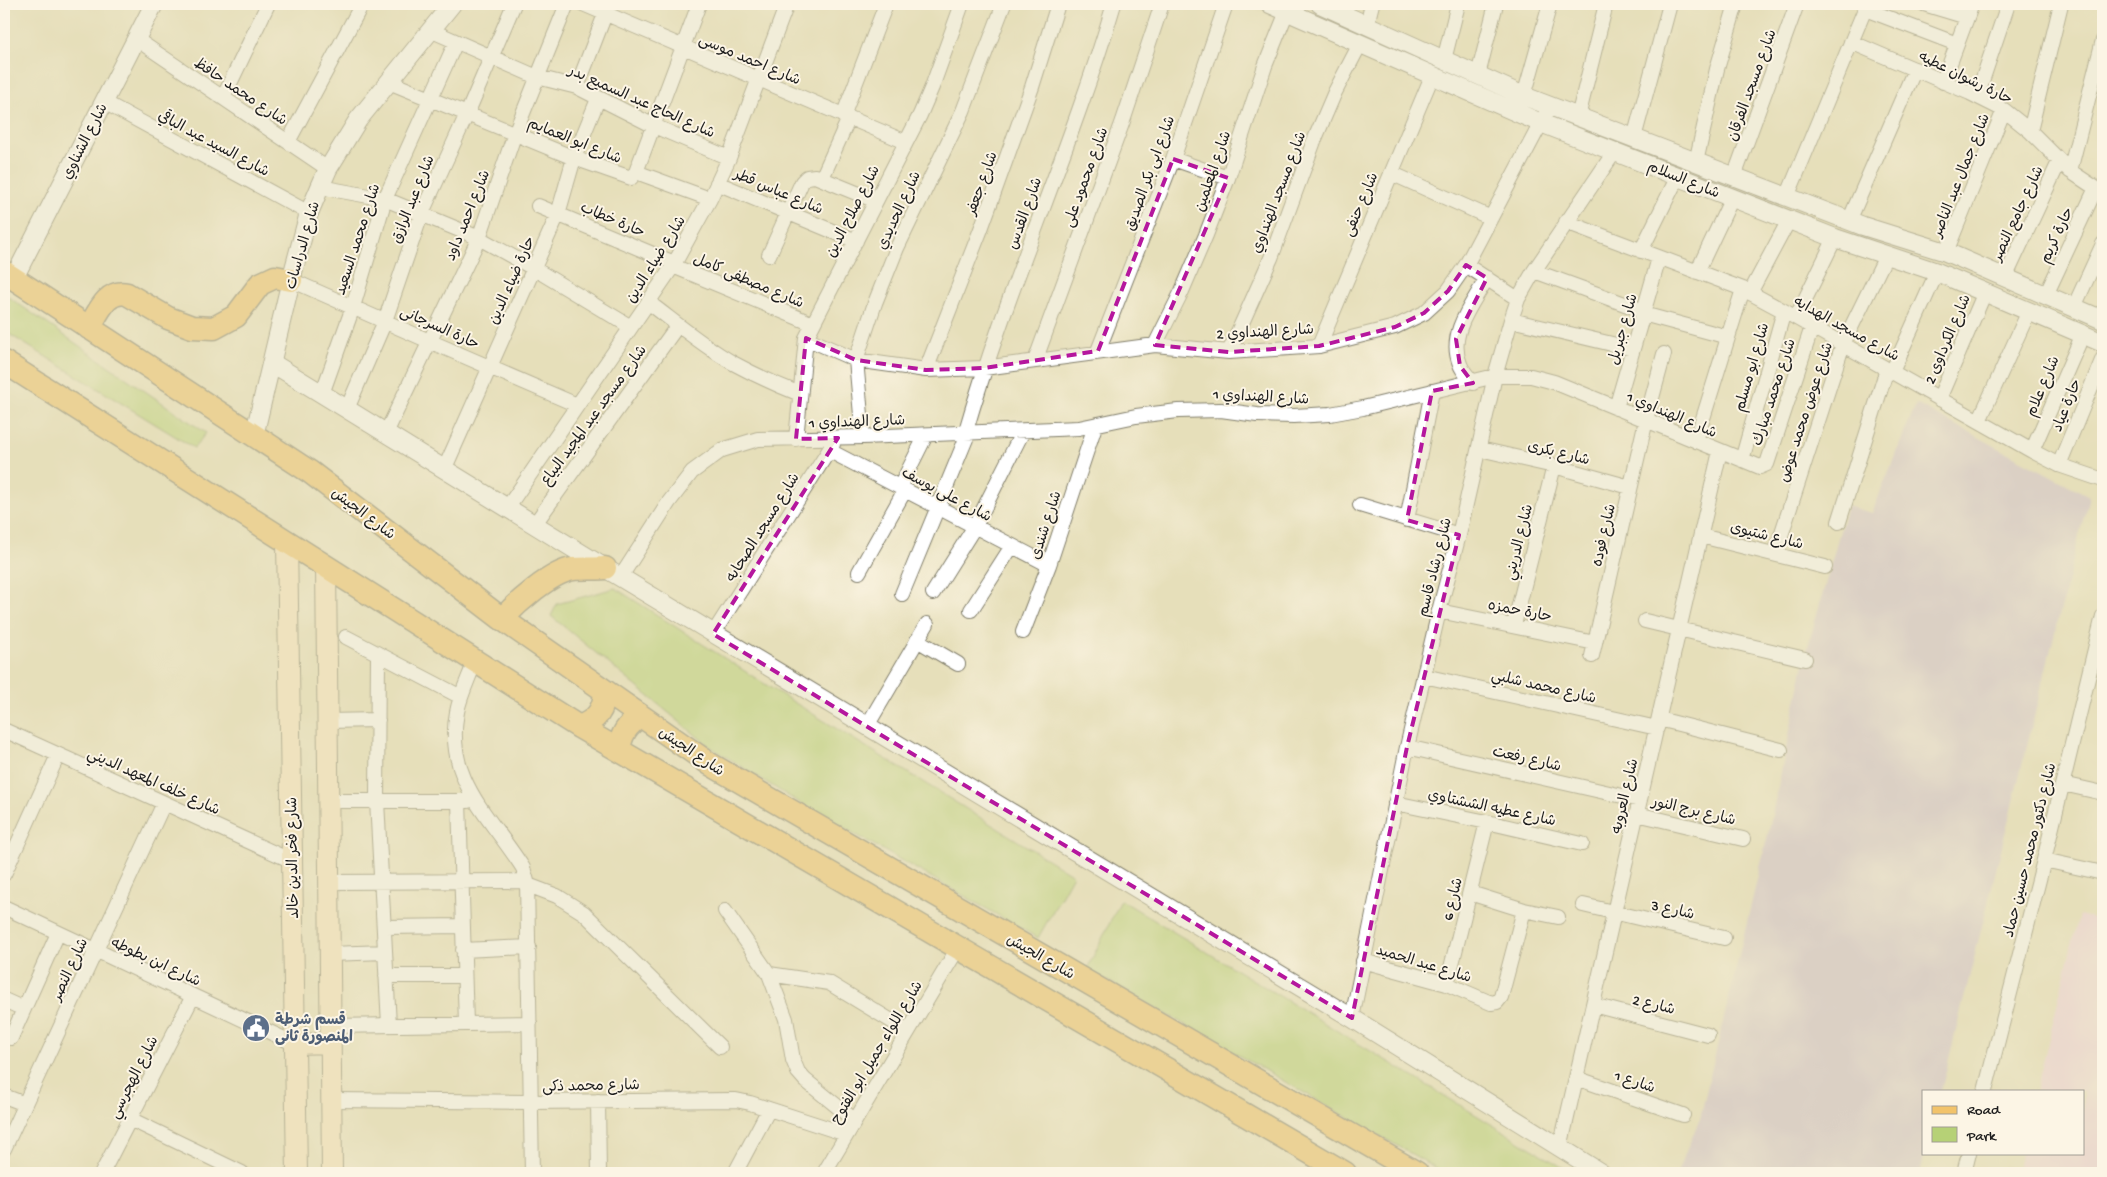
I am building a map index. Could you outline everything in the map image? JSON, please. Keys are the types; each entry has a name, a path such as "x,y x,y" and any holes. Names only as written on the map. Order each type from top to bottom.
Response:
{"main road":[{"name":"شارع الجيش","path":"9,275 310,472 502,619 710,764 1417,1173"},
{"path":"89,328 107,300 113,294 120,292 127,294 168,318 192,327 214,328 236,316 260,284 275,277 291,280"},
{"path":"4,362 579,727 1345,1173"},
{"name":"شارع فخر الدين خالد","path":"287,542 297,1173"},
{"path":"326,566 332,1173"},
{"path":"502,619 522,599 557,576 572,569 613,573"},
{"path":"579,727 590,722 599,714 604,703 605,691"},
{"path":"619,750 620,740 625,730 632,721 641,716"},
{"path":"295,1044 331,1035"},
{"path":"1185,1079 1204,1049"}],"street":[{"name":"شارع الشناوي","path":"9,275 104,102 154,4"},
{"path":"223,98 268,4"},
{"path":"288,142 362,4"},
{"name":"شارع الدراسات","path":"254,436 309,213 328,169 358,120 452,4"},
{"name":"شارع عبد الرازق","path":"346,409 385,321 420,215 467,114 514,4"},
{"name":"شارع احمد داود","path":"386,433 479,238 515,133 567,4"},
{"name":"شارع احمد موسى","path":"583,4 608,8 683,48 906,142"},
{"name":"شارع ابو العمايم","path":"389,82 574,158 626,178 631,178 636,172 654,126 699,4"},
{"name":"شارع ضياء الدين","path":"507,508 674,264 710,199 729,158 787,4"},
{"path":"822,178 886,4"},
{"name":"شارع صلاح الدين","path":"796,439 806,338 932,87 962,4"},
{"name":"شارع الحديدي","path":"863,437 856,360 875,303 897,248 963,111 1004,4"},
{"name":"شارع جعفر","path":"926,370 981,229 1029,96 1058,4"},
{"name":"شارع القدس","path":"902,594 967,434 984,368 1089,82 1114,4"},
{"name":"شارع محمود على","path":"1035,361 1124,121 1162,4"},
{"name":"شارع ابى بكر الصديق","path":"1098,351 1173,159 1226,4"},
{"name":"شارع السلام","path":"1270,4 1288,8 1360,44 1541,123 1836,238 1937,272 2103,342"},
{"path":"1367,24 1372,4"},
{"path":"1444,60 1458,4"},
{"path":"1478,75 1496,4"},
{"path":"1524,96 1550,4"},
{"path":"1578,118 1606,4"},
{"path":"1634,138 1670,4"},
{"path":"1696,162 1717,69 1736,4"},
{"name":"شارع مسجد الفرقان","path":"1734,177 1797,4"},
{"path":"1924,4 1970,10 1943,82"},
{"path":"1977,96 2008,4"},
{"path":"2030,131 2061,4"},
{"name":"شارع السلام","path":"1332,6 1444,60 1578,118 1849,221 1946,252 2103,320"},
{"path":"1787,197 1866,6 1957,44"},
{"path":"577,87 608,8"},
{"name":"شارع المعلمين","path":"1155,345 1182,291 1228,178 1256,94 1288,8"},
{"name":"شارع الحاج عبد السميع بدر","path":"430,30 537,77 577,87 654,126 729,158"},
{"name":"شارع محمد حافظ","path":"136,39 328,169"},
{"path":"2070,171 2103,40"},
{"name":"شارع محمد السعيد","path":"322,394 353,307 385,199 432,99 456,42"},
{"name":"حارة رشوان عطيه","path":"1852,42 1977,96 2004,110 2030,131 2058,162 2099,191"},
{"name":"شارع مسجد الهنداوي","path":"1229,352 1271,258 1335,92 1360,44"},
{"path":"1849,221 1915,69"},
{"name":"شارع حنفى","path":"1319,346 1432,76"},
{"name":"حارة ضياء الدين","path":"444,470 558,214 574,158 598,99"},
{"name":"شارع السيد عبد الباقي","path":"104,102 309,213"},
{"name":"شارع الهنداوي 2","path":"806,338 856,360 926,370 984,368 1098,351 1155,345 1229,352 1319,346 1394,327 1424,314 1448,291 1466,265 1550,106"},
{"name":"شارع جمال عبد الناصر","path":"1946,252 2004,110"},
{"name":"شارع رشاد قاسم","path":"1352,1018 1407,747 1480,449 1495,376 1511,320 1518,299 1534,271 1615,151"},
{"path":"1173,159 1228,178"},
{"name":"شارع جامع النصر","path":"2005,278 2058,162"},
{"path":"636,172 710,199"},
{"path":"1391,173 1491,218"},
{"path":"769,255 802,182 807,177 815,176 822,178 876,201"},
{"path":"1641,252 1678,176"},
{"name":"شارع عباس قطر","path":"718,183 856,241"},
{"path":"320,187 385,199 479,238 631,326"},
{"name":"حارة كريم","path":"2046,295 2099,191"},
{"path":"1697,272 1732,198"},
{"name":"حارة خطاب","path":"538,206 674,264"},
{"path":"1696,441 1728,337 1747,291 1790,220"},
{"name":"شارع مسجد الهدايه","path":"1566,222 1747,291 2032,451 2059,465 2103,480"},
{"name":"شارع ابو مسلم","path":"1742,460 1790,314 1836,238"},
{"path":"2074,307 2103,244"},
{"name":"شارع عوض محمد عوض","path":"1775,554 1843,344 1886,256"},
{"name":"شارع جبريل","path":"1616,408 1659,258"},
{"name":"شارع مصطفى كامل","path":"674,264 812,324"},
{"path":"1466,265 1518,299"},
{"path":"1534,271 1644,313 1728,337"},
{"path":"1839,522 1890,371 1937,272"},
{"path":"1473,382 1460,366 1456,353 1456,339 1460,326 1487,278"},
{"name":"حارة السرجانى","path":"291,280 429,342 577,405"},
{"name":"شارع الكرداوى 2","path":"1940,399 1985,292"},
{"path":"648,302 704,345 732,363 761,378 800,394"},
{"path":"1979,421 2030,311"},
{"path":"1511,320 1633,349"},
{"name":"شارع مسجد عبد المجيد البياع","path":"534,525 678,324"},
{"name":"شارع محمد مبارك","path":"1764,466 1767,464 1812,327"},
{"name":"شارع علام","path":"2032,451 2082,334"},
{"name":"شارع فوده","path":"1593,649 1646,420 1664,354"},
{"name":"حارة عياد","path":"2059,465 2103,358"},
{"path":"272,363 613,573 1352,1018 1601,1173"},
{"name":"شارع الهنداوي 1","path":"613,573 692,472 722,450 758,439 967,434 1079,428 1136,416 1178,411 1221,410 1257,415 1294,416 1330,414 1363,408 1495,376 1531,376 1554,382 1757,466 1764,466"},
{"path":"1407,520 1432,391"},
{"name":"شارع شندى","path":"1023,632 1050,565 1095,426"},
{"path":"932,593 975,526 1023,431"},
{"path":"859,572 902,488 926,435"},
{"name":"شارع مسجد الصحابه","path":"714,634 837,438"},
{"name":"شارع بكرى","path":"1480,449 1554,466 1630,487"},
{"name":"شارع على يوسف","path":"830,451 1050,565"},
{"name":"شارع العروبه","path":"1560,1148 1720,451"},
{"name":"شارع الدريني","path":"1514,625 1554,466"},
{"path":"1360,505 1459,535"},
{"name":"شارع شتيوى","path":"1701,536 1825,567"},
{"path":"971,610 1012,546"},
{"name":"حارة حمزه","path":"1439,611 1514,625 1593,649"},
{"name":"شارع دكتور محمد حسين حماد","path":"1985,1090 2063,784 2103,616"},
{"path":"1646,621 1805,659"},
{"path":"867,726 927,624"},
{"path":"346,637 462,697"},
{"path":"917,640 958,664"},
{"path":"378,654 378,801 389,1025"},
{"path":"475,661 457,710 454,733 456,756 462,778 518,860 527,883 532,1173"},
{"name":"شارع محمد شلبي","path":"1424,676 1781,750"},
{"path":"328,721 378,720"},
{"name":"شارع خلف المعهد الديني","path":"4,730 292,861"},
{"name":"شارع رفعت","path":"1407,747 1640,800"},
{"path":"4,874 58,755"},
{"path":"2063,784 2103,793"},
{"path":"328,801 476,801"},
{"path":"459,801 466,1024"},
{"name":"شارع النصر","path":"4,1149 164,803"},
{"name":"شارع عطيه الششتاوي","path":"1395,803 1582,844"},
{"name":"شارع برج النور","path":"1637,814 1743,838"},
{"name":"شارع 6","path":"1447,984 1487,822"},
{"path":"2044,860 2103,873"},
{"path":"329,882 462,881 527,883 557,896 584,913 720,1047"},
{"path":"1470,893 1524,910 1558,918"},
{"name":"شارع 3","path":"1583,905 1724,938"},
{"name":"شارع ابن بطوطه","path":"4,907 295,1044"},
{"name":"شارع عبد الحميد","path":"1363,961 1447,984 1491,1003 1497,1002 1501,997 1524,910"},
{"path":"725,911 769,974 786,1019 793,1060 798,1072 805,1080 854,1120"},
{"path":"384,927 463,926"},
{"path":"11,1038 58,933"},
{"path":"463,950 528,947"},
{"name":"شارع اللواء جميل ابو الفتوح","path":"824,1173 958,948"},
{"path":"330,954 385,952"},
{"path":"769,974 828,983 908,1030"},
{"path":"386,976 464,976"},
{"name":"شارع الهجرسي","path":"102,1173 193,996"},
{"path":"4,1000 24,1009"},
{"name":"شارع 2","path":"1593,1005 1708,1035"},
{"path":"331,1035 389,1025 530,1023"},
{"name":"شارع 1","path":"1576,1078 1683,1115"},
{"path":"4,1096 25,1104"},
{"name":"شارع محمد ذكى","path":"332,1100 530,1102 729,1100 750,1103 846,1134"},
{"path":"598,1101 600,1173"},
{"path":"735,1173 769,1109"},
{"path":"130,1118 242,1173"},
{"path":"1964,1173 1969,1154"}],"highlighted area":[{"path":"1173,159 1228,178 1155,345 1229,352 1319,346 1395,327 1424,313 1448,291 1466,265 1487,278 1456,339 1460,366 1473,383 1432,391 1407,520 1459,535 1407,747 1352,1018 713,634 838,438 796,439 806,338 856,360 926,370 984,368 1098,351"}],"shaded area":[{"path":"1916,404 2089,496 1941,1090 1922,1090 1922,1154 1925,1154 1920,1173 1677,1173 1700,1118 1768,834 1807,650 1847,506 1872,513"},
{"path":"2079,915 2103,920 2103,1173 2016,1173 2021,1154 2084,1154 2084,1090 2036,1090"}],"green space":[{"path":"4,294 206,433 194,448 4,331"},
{"path":"615,588 771,688 1073,875 1038,938 793,799 709,746 551,616 557,604"},
{"path":"1121,900 1572,1173 1445,1173 1087,969"}],"place":[{"name":"قسم شرطة المنصورة ثانى","path":"256,1028"}]}
